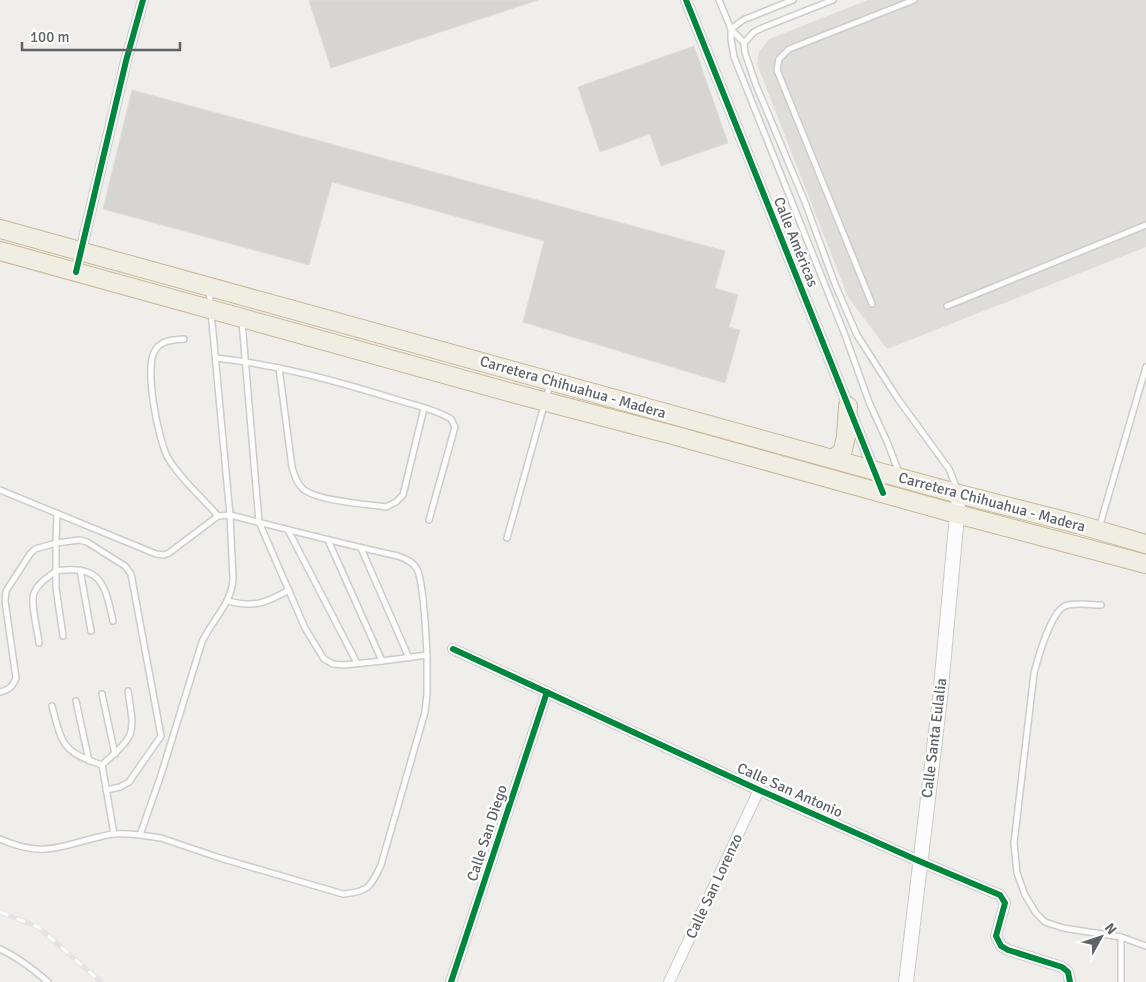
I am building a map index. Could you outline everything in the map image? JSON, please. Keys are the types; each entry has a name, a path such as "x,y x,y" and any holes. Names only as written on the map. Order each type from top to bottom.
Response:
{"highway":[{"name":"Carretera Chihuahua - Madera","path":"0,229 209,287 241,307 393,360 435,372 883,493 905,489 959,494 1146,544"},
{"name":"Carretera Chihuahua - Madera","path":"0,251 212,310 241,307 400,339 434,348 874,470 905,489 957,514 1146,564"},
{"path":"393,360 402,351 400,339"},
{"path":"434,348 429,360 435,372"},
{"path":"834,459 843,450 848,406"}],"street":[{"path":"76,272 126,61 143,0"},
{"name":"Calle Américas","path":"686,0 883,493"},
{"name":"Calle Santa Eulalia","path":"906,982 940,698 959,494"},
{"name":"Calle San Antonio","path":"453,649 919,862 1000,895 1005,903 996,936 1001,946 1062,968 1070,979"},
{"name":"Calle San Diego","path":"451,982 547,692"},
{"name":"Calle San Lorenzo","path":"669,982 759,790"}],"lane":[{"path":"719,0 731,29 744,43 745,53 756,86 805,202 835,284 857,335 894,393 949,469 959,494"},
{"path":"731,29 743,20 793,0"},
{"path":"744,43 754,32 762,28 833,0"},
{"path":"872,304 777,70 777,65 783,54 802,43 914,0"},
{"path":"731,29 734,57 905,489"},
{"path":"947,306 1146,225"},
{"path":"140,834 161,775 202,642 208,628 228,601 233,587 230,515 209,287"},
{"path":"241,307 259,522 305,628 324,658 333,664 382,661 427,655"},
{"path":"184,339 168,341 162,344 154,350 152,355 152,377 160,438 167,456 182,478 218,516"},
{"path":"216,358 245,361 334,380 424,408 447,417 454,422 429,520"},
{"path":"1098,531 1146,367"},
{"path":"279,368 292,466 302,488 315,496 386,507 396,502 403,495 424,408"},
{"path":"507,538 551,381"},
{"path":"0,490 156,554 164,555 175,549 218,516 230,515 398,556 413,564 420,576 427,655 425,712 381,865 374,881 367,889 358,893 343,894 220,858 161,838 140,834 114,834 60,848 43,850 17,846 0,839"},
{"path":"57,513 56,588 63,636"},
{"path":"288,530 357,663"},
{"path":"0,692 8,690 13,686 16,678 5,601 6,591 35,549 56,543 80,540 87,542 128,568 133,582 161,736 130,782 120,787 106,790"},
{"path":"328,540 382,661"},
{"path":"361,548 409,658"},
{"path":"39,644 34,593 41,583 56,570 80,570 92,575 102,583 106,591 113,621"},
{"path":"80,570 91,631"},
{"path":"228,601 252,605 265,603 289,590"},
{"path":"1101,605 1064,606 1054,617 1034,673 1014,843 1017,873 1025,894 1036,913 1045,922 1064,928 1121,937 1146,946"},
{"path":"102,765 130,738 132,720 128,691"},
{"path":"102,694 115,754"},
{"path":"76,701 89,761"},
{"path":"52,706 61,739 66,747 74,754 102,765"},
{"path":"102,765 114,834"},
{"path":"1121,937 1121,982"},
{"path":"0,949 11,954 48,982"}],"shaded area":[{"path":"868,0 1146,0 1146,247 887,349 848,297 757,64 759,52 769,39"}],"building":[{"path":"538,0 331,68 309,1"},
{"path":"694,46 728,143 661,166 650,134 600,152 578,87"},
{"path":"132,90 725,251 715,288 738,295 729,327 740,330 725,383 523,322 544,241 332,182 309,265 103,209"}],"railway":[{"path":"0,912 38,927 101,982"}],"cycle path":[{"path":"76,272 126,61 143,0"},
{"path":"686,0 883,493"},
{"path":"453,649 759,790 1000,895 1005,903 996,936 1001,946 1008,950 1062,967 1068,972 1070,982"},
{"path":"451,982 547,692"}]}
